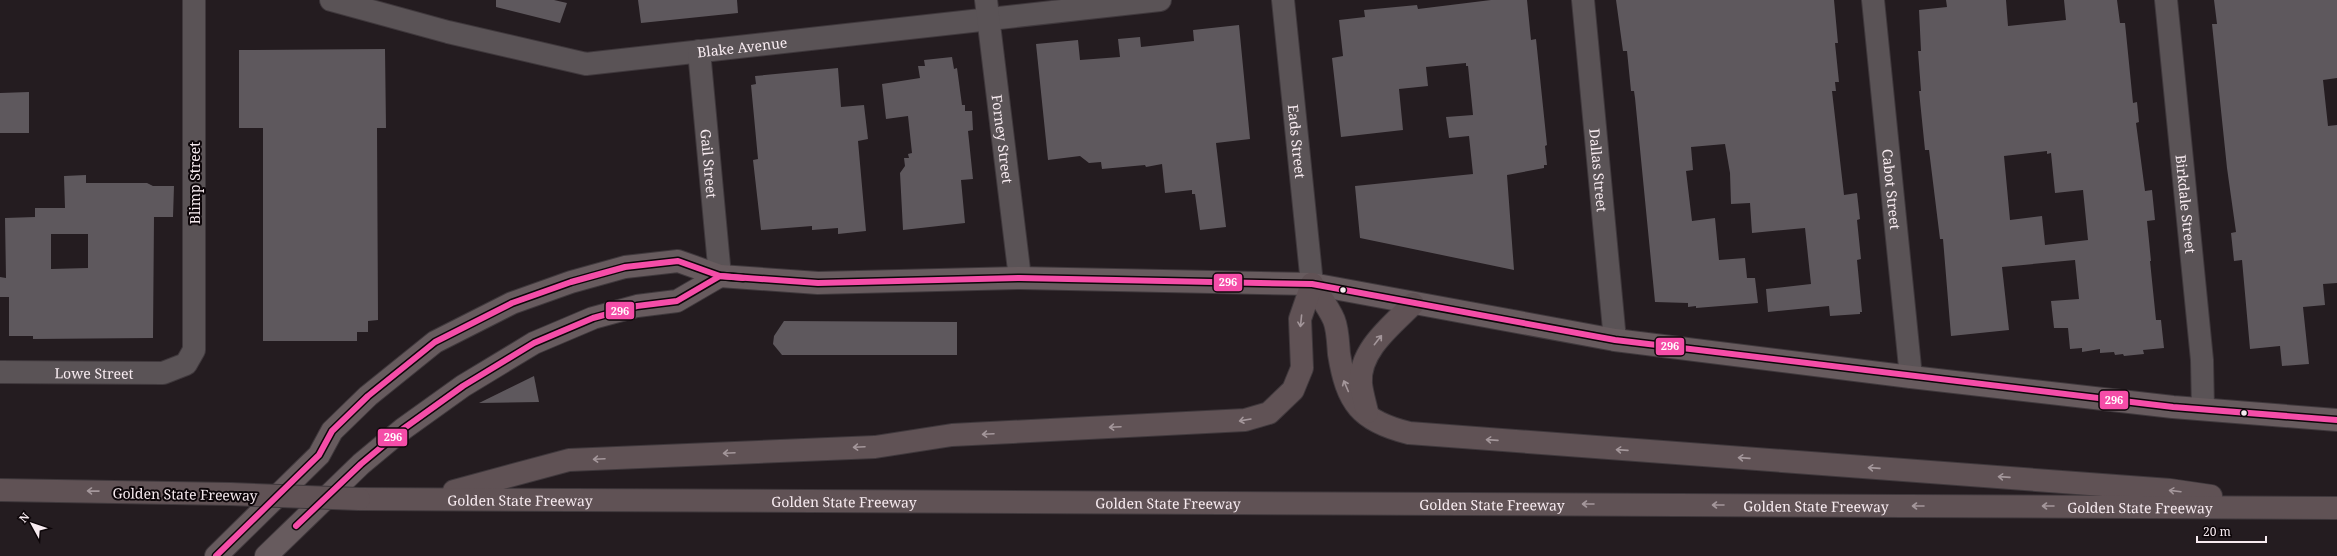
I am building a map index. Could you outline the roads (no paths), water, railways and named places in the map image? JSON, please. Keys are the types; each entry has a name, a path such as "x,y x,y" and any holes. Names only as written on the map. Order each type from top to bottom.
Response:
{"highway":[{"path":"1312,284 1334,321 1344,382 1354,404 1368,417 1388,428 1410,433 2170,490 2297,508"},
{"path":"427,498 570,460 875,447 952,435 1245,420 1269,413 1293,390 1302,368 1300,320 1312,284"},
{"path":"1368,417 1361,383 1364,366 1371,348 1413,304"},
{"name":"Golden State Freeway","path":"0,490 230,494 359,499 427,498 2337,508"}],"main road":[{"path":"216,556 319,455 332,431 368,396 435,342 512,303 571,282 625,267 678,261 720,276 818,283 1020,278 1312,284 1413,304 1615,340 1911,377 2173,407 2337,420"},
{"path":"266,556 361,464 403,428 463,386 534,344 593,318 637,306 677,301 720,276"}],"street":[{"name":"Blimp Street","path":"186,364 194,350 194,0"},
{"name":"Blake Avenue","path":"331,0 448,32 586,64 699,52 988,10 1160,0"},
{"name":"Eads Street","path":"1283,0 1312,284"},
{"name":"Dallas Street","path":"1583,0 1615,340"},
{"name":"Cabot Street","path":"1873,0 1911,377"},
{"name":"Birkdale Street","path":"2166,0 2202,360 2203,409"},
{"name":"Forney Street","path":"988,10 1020,278"},
{"name":"Gail Street","path":"699,52 720,276"},
{"name":"Lowe Street","path":"0,372 163,372 186,364"}]}
